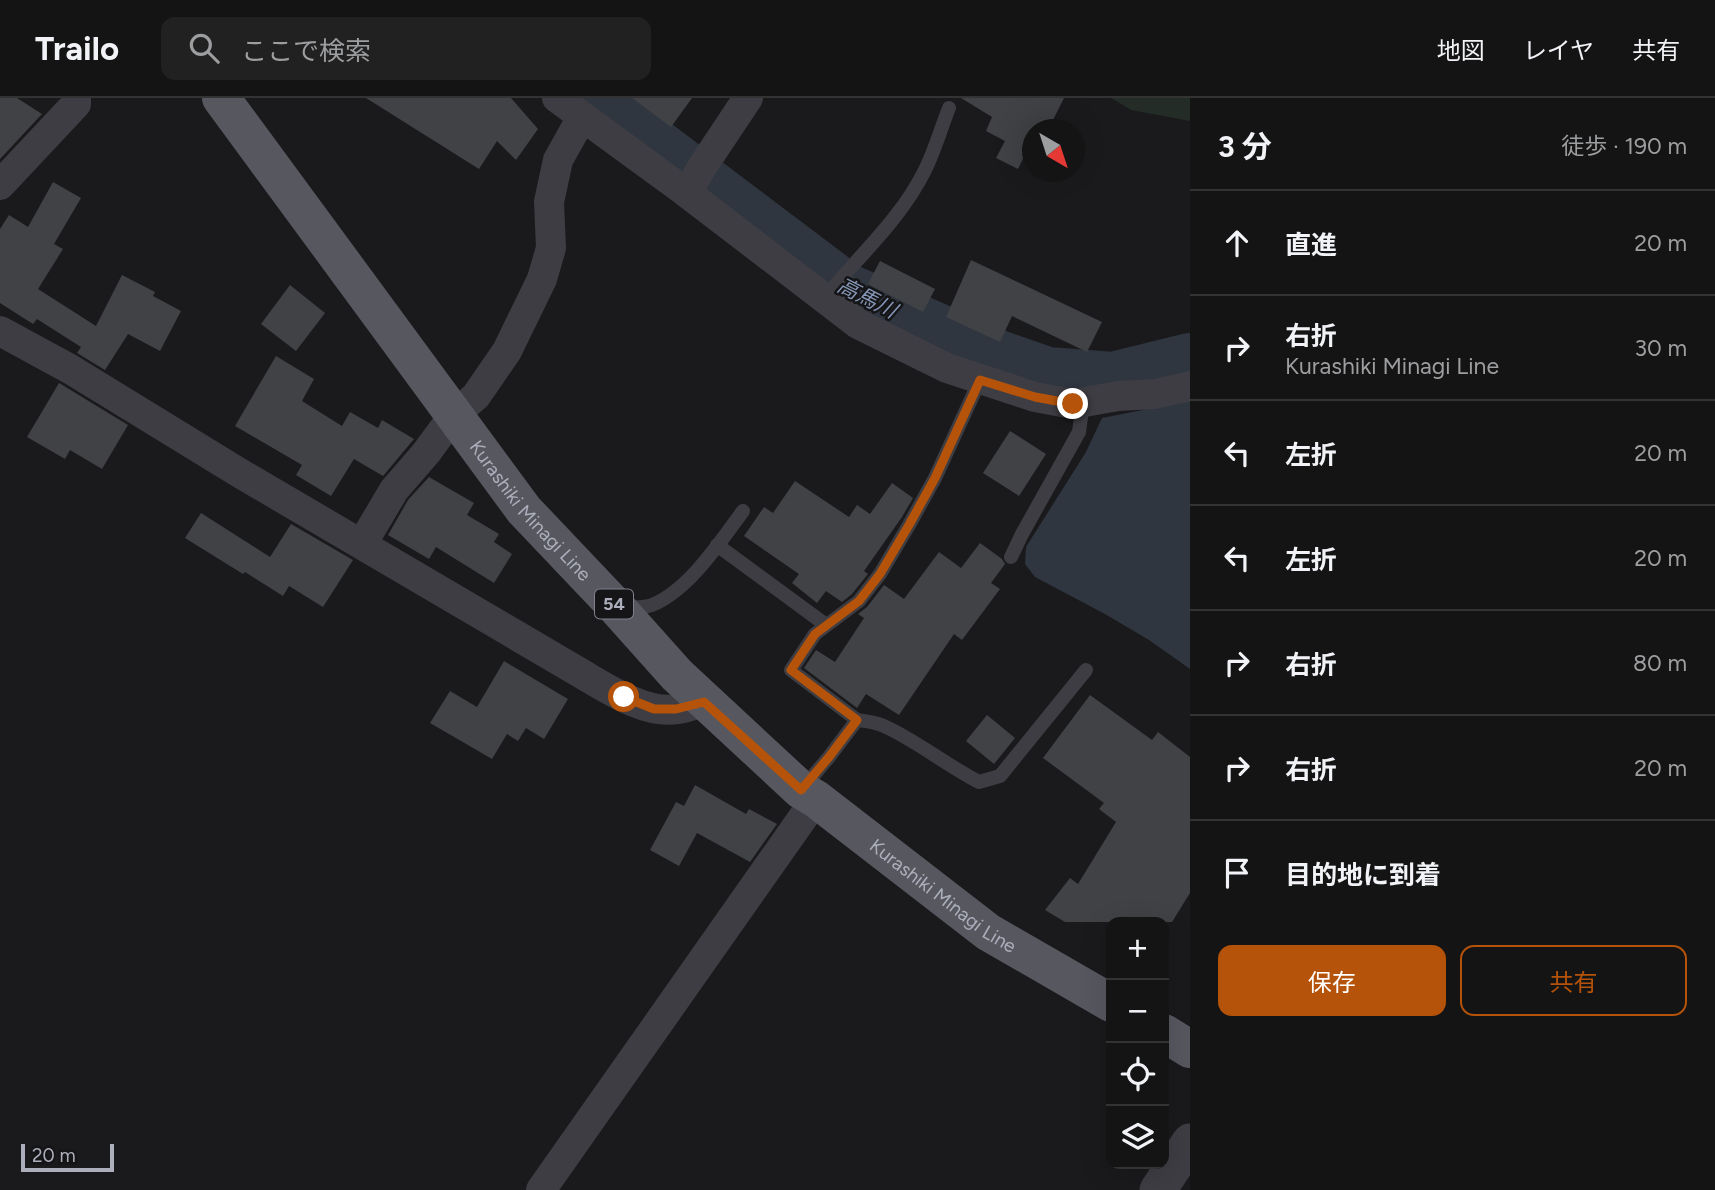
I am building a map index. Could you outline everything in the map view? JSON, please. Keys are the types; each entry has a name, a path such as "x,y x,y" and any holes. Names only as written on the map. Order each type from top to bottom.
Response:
{"main road":[{"name":"Kurashiki Minagi Line","path":"221,98 524,510 677,675 808,795 988,932 1106,1000"},
{"path":"1169,1036 1190,1048"}],"street":[{"path":"0,185 76,104 76,98"},
{"path":"557,98 582,117 693,182 828,294 858,324 947,368 1035,397 1073,404 1118,396 1155,394 1190,386"},
{"path":"693,182 748,98"},
{"path":"362,544 394,490 454,415 476,396 507,351 542,279 551,248 549,202 558,160 582,117"},
{"path":"0,331 70,369 624,697 654,709 676,709 704,702"},
{"path":"541,1190 808,795"},
{"path":"1158,1190 1190,1142"}],"lane":[{"path":"828,294 902,207 926,169 949,108"},
{"path":"980,380 935,478 880,574 859,601 815,634 791,670 857,720 881,724 979,782 1000,776 1086,670"},
{"path":"1011,557 1079,432 1083,402"},
{"path":"618,609 650,606 675,593 718,545 743,511"},
{"path":"718,545 825,625"},
{"path":"808,795 829,757 857,720"}],"shaded area":[{"path":"1111,98 1190,98 1190,121 1131,110"},
{"path":"1190,398 1190,669 1149,640 1035,577 1025,564 1026,547 1086,452 1102,418"}],"building":[{"path":"0,98 17,98 42,114 0,159"},
{"path":"366,98 511,98 538,129 516,160 497,141 479,169"},
{"path":"632,98 692,98 671,127"},
{"path":"961,98 1064,98 1054,119 1022,119 1022,161 1018,169 996,158 1005,141 986,131 992,117"},
{"path":"53,182 81,198 54,244 63,249 38,289 96,326 122,275 155,292 153,296 181,311 160,351 128,334 105,370 77,353 81,347 37,319 33,324 0,303 0,229 9,215 28,227"},
{"path":"971,260 1102,322 1087,352 1012,316 1000,342 946,317"},
{"path":"880,261 935,289 923,312 868,284"},
{"path":"290,285 325,313 296,351 261,324"},
{"path":"276,356 314,379 302,401 342,426 350,412 378,428 382,420 414,439 383,476 354,459 331,496 296,475 302,465 235,426"},
{"path":"59,383 128,425 102,469 70,450 65,459 27,437"},
{"path":"1010,431 1046,454 1019,496 983,473"},
{"path":"429,477 474,503 467,515 499,534 494,542 512,554 494,583 436,547 429,559 388,535 408,500"},
{"path":"795,481 849,517 857,505 870,514 892,483 913,498 864,571 868,574 842,602 826,591 817,603 792,583 799,574 744,536 764,507 773,513"},
{"path":"201,513 270,557 291,524 353,560 323,607 289,586 283,596 185,538"},
{"path":"980,543 1005,564 991,583 1000,589 962,640 954,634 899,715 866,694 857,708 804,668 816,650 835,662 864,618 858,614 884,585 904,599 939,552 961,568"},
{"path":"504,661 568,699 544,739 526,728 518,741 507,734 492,759 430,723 450,691 477,707"},
{"path":"1090,695 1152,740 1158,732 1190,757 1190,893 1172,922 1169,922 1169,917 1106,917 1106,922 1065,922 1045,910 1070,878 1078,884 1116,822 1099,809 1104,803 1043,758"},
{"path":"987,715 1015,738 994,764 966,741"},
{"path":"695,785 746,814 749,809 777,824 750,862 697,833 679,866 650,850 676,802 684,806"}],"waterway":[{"name":"高馬川","path":"591,98 848,292 998,358 1047,375 1113,380 1190,361"}],"route":[{"path":"624,697 654,709 676,709 704,702 801,790 857,720 791,670 815,634 859,601 880,574 935,478 980,380 1035,397 1073,404"}]}
